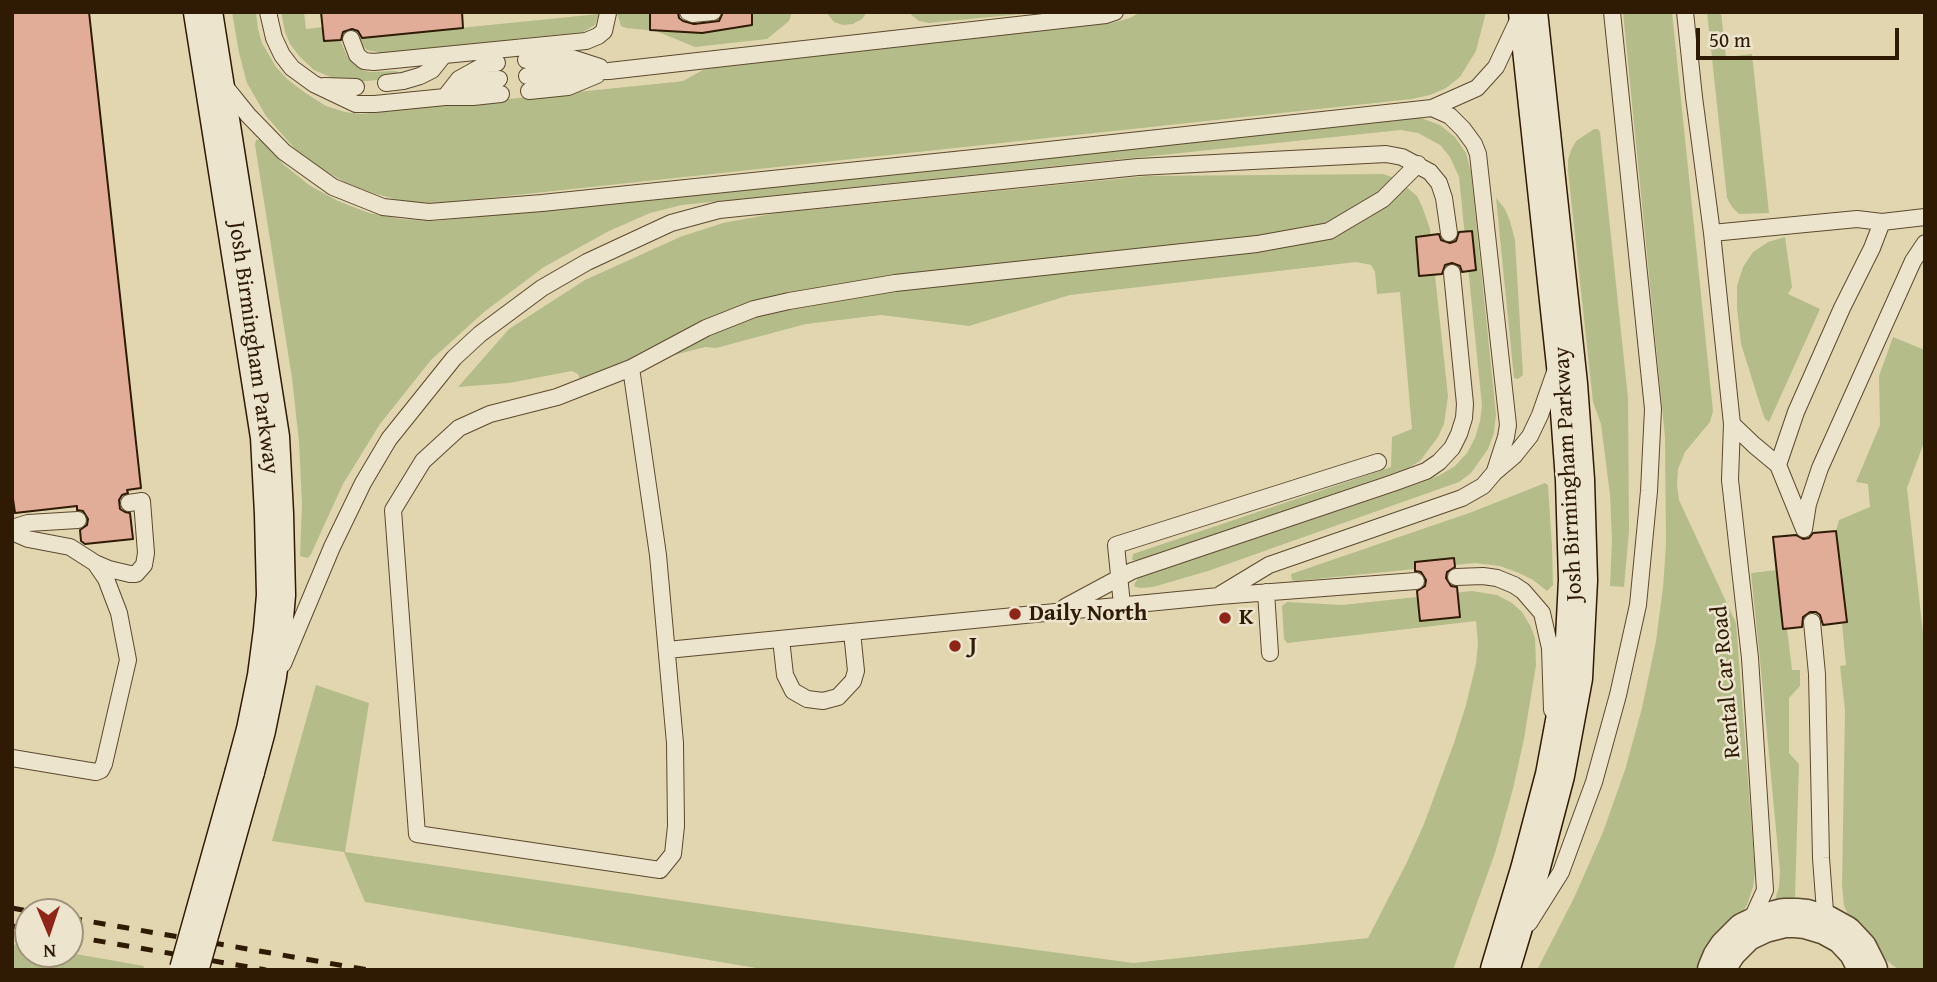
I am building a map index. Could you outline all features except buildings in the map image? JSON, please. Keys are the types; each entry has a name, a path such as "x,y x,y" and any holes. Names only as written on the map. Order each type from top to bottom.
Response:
{"main road":[{"name":"Josh Birmingham Parkway","path":"189,970 256,730 267,676 275,595 270,436 203,12"},
{"name":"Josh Birmingham Parkway","path":"1501,967 1555,775 1573,678 1578,580 1575,480 1564,349 1528,12"},
{"path":"1717,970 1721,958 1745,932 1784,918 1806,919 1826,925 1852,943 1864,959 1868,970"}],"lane":[{"path":"268,12 274,38 292,68 314,85 356,104 473,97 499,79 486,64 459,79 445,97"},
{"path":"688,12 713,12"},
{"path":"609,71 566,56 528,76 568,87 609,71 1115,12"},
{"path":"212,69 248,115 284,152 333,187 383,207 429,212 542,203 957,160 1432,108 1477,88 1496,67 1521,12"},
{"path":"1501,967 1561,872 1594,782 1618,695 1637,605 1649,491 1653,409 1612,12"},
{"name":"Rental Car Road","path":"1685,12 1732,424 1730,480 1749,658 1765,890 1745,932"},
{"path":"351,38 357,55 364,61 374,62 586,41 604,31 608,13"},
{"path":"386,83 420,76 432,70 444,55"},
{"path":"314,85 356,87"},
{"path":"1432,108 1450,116 1463,129 1478,154 1508,425 1494,473"},
{"path":"256,730 304,611 346,518 389,439 454,358 480,334 542,288 587,262 671,223 719,210 1138,166 1385,154 1418,164 1430,172 1439,183 1444,198 1448,233"},
{"path":"631,369 657,555 667,650 675,743 676,826 673,854 660,870 417,834 393,510 423,461 459,428 490,414 557,397 631,369 706,328 754,309 789,301 895,283 1257,244 1329,232 1383,199 1418,164"},
{"path":"1712,233 1857,219 1882,222 1925,217"},
{"path":"1778,464 1796,412 1882,222"},
{"path":"1732,424 1778,464 1804,529 1808,503 1820,468 1913,261 1925,243"},
{"path":"1058,611 1145,567 1426,471 1439,462 1459,434 1465,404 1452,273"},
{"path":"1219,596 1269,565 1462,498 1483,486 1530,436 1564,349"},
{"path":"1122,605 1116,545 1378,462"},
{"path":"12,530 28,539 71,547 109,569 136,574 144,565 146,554 142,501 129,503"},
{"path":"12,530 28,523 78,520"},
{"path":"12,758 96,772 104,764 128,660 119,613 106,579 95,563"},
{"path":"1456,577 1483,576 1514,585 1523,591 1542,613 1549,648 1555,775"},
{"path":"667,650 1219,596 1416,581"},
{"path":"1266,592 1270,653"},
{"path":"1812,622 1817,674 1821,858 1826,925"},
{"path":"781,639 785,675 793,691 807,699 823,701 838,697 853,681 856,671 852,632"}],"green space":[{"path":"232,12 256,12 262,43 276,67 287,79 326,106 361,114 683,81 703,70 713,68 1112,23 1141,12 1486,12 1476,51 1460,77 1446,88 1412,99 428,203 406,202 348,184 295,149 266,116 247,83"},
{"path":"281,12 304,12 306,29 323,27 324,41 340,40 348,58 362,70 395,71 398,75 391,79 354,82 330,77 314,70 290,44"},
{"path":"654,12 690,32 745,12 792,12 789,21 767,39 695,47 656,31 621,26 617,13"},
{"path":"826,12 867,12 853,24 843,25 834,22"},
{"path":"908,12 1041,12 929,23 919,21"},
{"path":"1623,12 1672,12 1713,411 1710,422 1685,452 1678,469 1677,486 1679,500 1736,623 1755,871 1747,905 1704,970 1537,970 1574,898 1603,832 1625,770 1656,641 1663,587 1666,545 1665,437"},
{"path":"1707,12 1721,12 1726,57 1752,54 1769,213 1739,214 1727,198"},
{"path":"599,14 595,25 583,32 382,53 367,50 360,38"},
{"path":"1421,118 1440,125 1455,137 1466,153 1471,172 1496,414 1494,433 1488,449 1471,473 1459,482 1208,571 1153,587 1141,588 1134,585 1138,578 1421,483 1455,466 1467,453 1475,438 1482,406 1459,177 1450,157 1440,145 1418,133 1401,130 682,205 650,213 609,231 544,267 484,312 431,360 380,424 343,484 311,554 308,558 300,556 302,504 299,442 256,140 261,139 283,164 309,185 338,201 369,213 435,221"},
{"path":"1594,129 1600,132 1628,398 1629,531 1624,587 1610,586 1610,495 1601,424 1593,402 1568,171 1568,160 1576,141"},
{"path":"1383,174 1397,179 1417,196 1430,229 1448,396 1444,424 1438,437 1420,461 1408,468 1138,561 1132,560 1133,554 1391,467 1392,437 1412,429 1400,292 1377,294 1375,272 1371,265 1356,262 1070,295 969,326 881,315 806,324 580,380 578,374 572,371 509,383 458,387 509,329 585,280 680,237 723,223 777,213 1147,176"},
{"path":"1496,198 1505,209 1515,240 1523,375 1518,379 1514,378"},
{"path":"1785,237 1792,287 1788,294 1820,309 1769,422 1762,411 1741,344 1737,286 1743,267 1753,252 1768,242"},
{"path":"1893,337 1925,350 1925,440 1907,488 1925,651 1925,970 1899,970 1886,960 1849,916 1844,906 1842,886 1845,710 1840,666 1846,665 1842,624 1847,622 1836,531 1839,520 1870,507 1868,484 1856,482 1880,425 1879,376"},
{"path":"1545,483 1548,485 1553,585 1547,591 1519,573 1500,566 1475,563 1292,580 1291,574 1472,512"},
{"path":"1777,570 1783,629 1787,629 1792,670 1800,670 1800,686 1789,698 1789,753 1799,764 1795,897 1792,901 1774,903 1780,872 1751,573"},
{"path":"1472,591 1497,595 1522,612 1535,638 1536,665 1513,789 1495,853 1453,970 768,970 365,902 344,852 272,841 316,685 369,703 345,852 1133,963 1368,938 1424,824 1454,743 1476,664 1476,621 1287,643 1284,639 1282,606 1287,602 1342,605"},
{"path":"12,944 14,968 84,968 84,955 144,966 143,970 12,970"}],"railway":[{"path":"84,920 368,970"},
{"path":"84,938 266,970"}],"place":[{"name":"Daily North","path":"1015,614"},
{"name":"K","path":"1225,618"},
{"name":"J","path":"955,646"}]}
